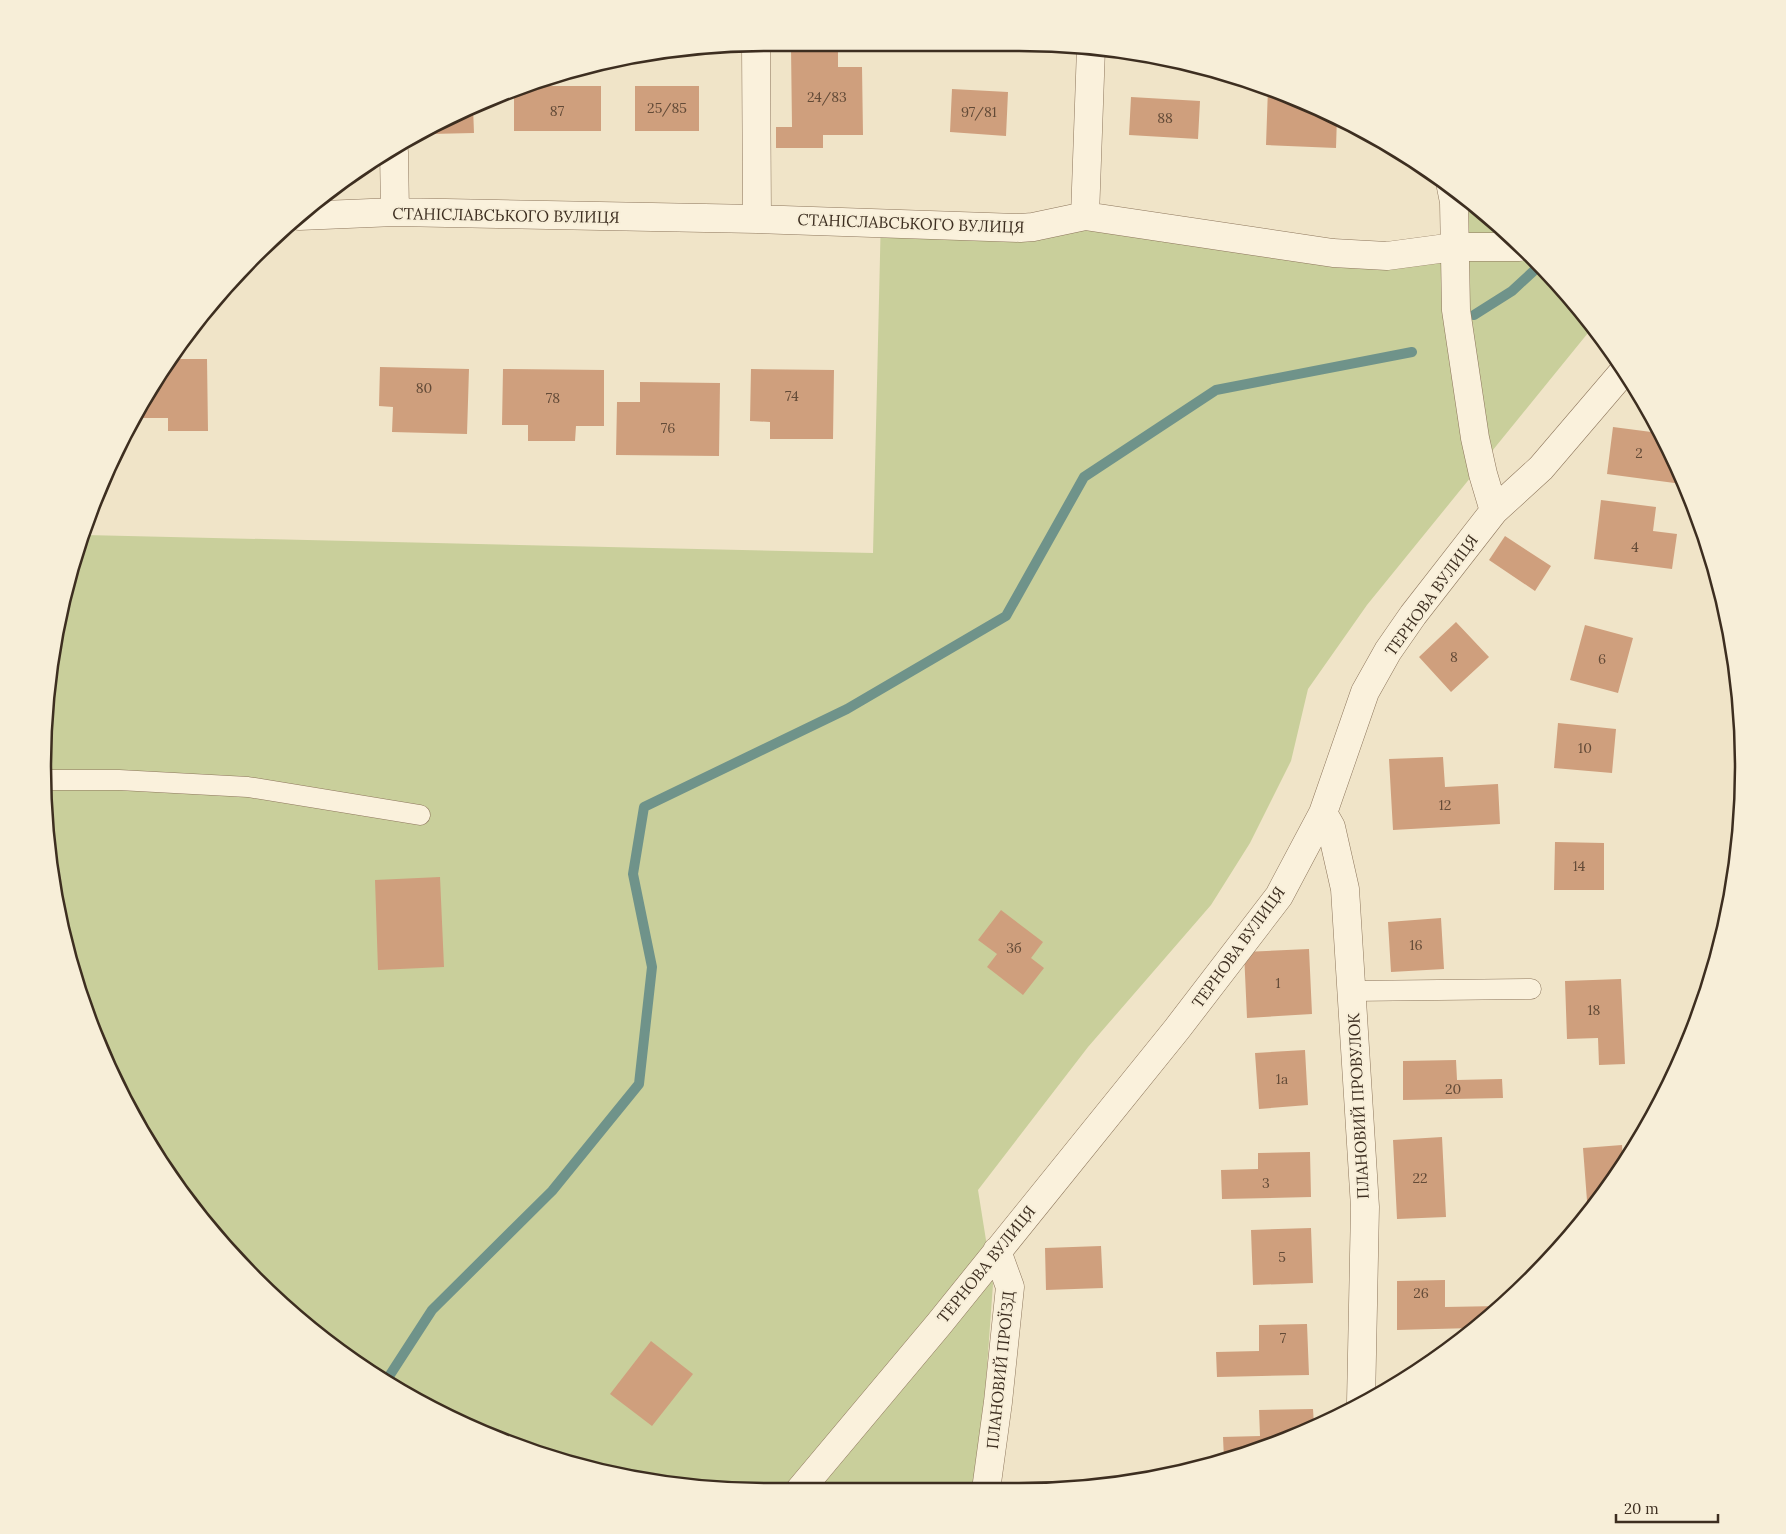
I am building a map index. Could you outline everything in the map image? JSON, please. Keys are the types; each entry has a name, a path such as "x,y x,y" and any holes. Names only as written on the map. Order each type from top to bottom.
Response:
{"street":[{"path":"756,51 757,219"},
{"path":"1085,216 1091,55"},
{"path":"394,156 395,212"},
{"path":"1453,198 1456,310 1475,438 1494,511"},
{"name":"СТАНІСЛАВСЬКОГО ВУЛИЦЯ","path":"311,215 395,212 757,219 1020,228 1085,216 1333,253 1386,256 1454,247 1510,247"},
{"name":"ТЕРНОВА ВУЛИЦЯ","path":"806,1483 1177,1029 1279,896 1323,813 1365,692 1388,651 1413,615 1494,511 1541,468 1619,377"},
{"name":"ПЛАНОВИЙ ПРОВУЛОК","path":"1323,813 1331,827 1345,889 1352,991 1364,1207 1361,1396"},
{"name":"ПЛАНОВИЙ ПРОЇЗД","path":"987,1483 998,1402 1010,1287 997,1251"}],"lane":[{"path":"52,780 119,780 248,787 420,816"},
{"path":"1352,991 1531,989"}],"green space":[{"path":"1469,211 1525,261 1557,295 1588,333 1367,605 1308,689 1291,761 1250,843 1211,905 1088,1047 978,1190 993,1284 985,1395 973,1483 767,1483 674,1477 627,1469 537,1445 450,1409 409,1387 331,1335 261,1273 199,1203 147,1125 125,1084 106,1041 89,997 76,952 65,907 57,860 51,767 57,674 65,627 90,535 873,553 881,214 1047,220 1423,261 1462,235"}],"building":[{"path":"791,51 838,51 838,67 862,67 863,135 823,135 823,148 776,148 776,127 792,127"},
{"path":"547,86 601,86 601,131 514,131 514,98"},
{"path":"635,86 699,86 699,131 635,131"},
{"path":"952,89 1008,92 1006,136 950,132"},
{"path":"1268,96 1337,125 1336,148 1266,145"},
{"path":"1131,97 1200,101 1198,139 1129,135"},
{"path":"473,115 474,133 433,134"},
{"path":"179,359 207,359 208,431 168,431 168,418 142,418"},
{"path":"380,367 469,369 467,434 392,432 393,407 379,406"},
{"path":"503,369 604,370 604,426 576,426 575,441 528,441 528,425 502,425"},
{"path":"751,369 834,370 833,439 770,439 770,422 750,421"},
{"path":"640,382 720,383 719,456 616,455 617,402 640,402"},
{"path":"1613,427 1651,432 1676,483 1607,474"},
{"path":"1601,500 1656,507 1653,531 1677,534 1672,569 1594,559"},
{"path":"1505,536 1551,566 1535,591 1489,560"},
{"path":"1456,622 1489,657 1451,692 1419,657"},
{"path":"1585,625 1633,638 1618,693 1570,680"},
{"path":"1558,723 1616,729 1612,773 1554,768"},
{"path":"1443,757 1445,787 1498,784 1500,824 1393,830 1389,759"},
{"path":"1555,842 1604,843 1604,890 1554,890"},
{"path":"440,877 444,967 378,970 375,880"},
{"path":"1001,910 1043,942 1031,958 1044,968 1023,995 987,967 997,954 978,940"},
{"path":"1441,918 1444,969 1391,972 1388,922"},
{"path":"1309,949 1312,1014 1247,1018 1244,952"},
{"path":"1621,979 1625,1064 1599,1065 1598,1038 1567,1039 1565,981"},
{"path":"1305,1050 1308,1105 1259,1109 1255,1053"},
{"path":"1456,1060 1457,1080 1502,1079 1503,1098 1403,1100 1403,1061"},
{"path":"1442,1137 1446,1217 1397,1219 1393,1140"},
{"path":"1622,1145 1622,1152 1587,1203 1583,1148"},
{"path":"1310,1152 1311,1197 1222,1199 1221,1170 1258,1169 1258,1153"},
{"path":"1311,1228 1313,1283 1253,1285 1251,1230"},
{"path":"1101,1246 1103,1288 1046,1290 1045,1248"},
{"path":"1445,1280 1445,1307 1490,1306 1463,1328 1397,1330 1397,1281"},
{"path":"1307,1324 1309,1375 1217,1377 1216,1352 1259,1351 1259,1325"},
{"path":"651,1341 693,1374 652,1426 610,1394"},
{"path":"1313,1409 1314,1419 1249,1445 1224,1452 1223,1437 1260,1436 1259,1410"}],"waterway":[{"path":"1474,315 1512,291 1534,271"},
{"path":"390,1375 432,1310 552,1191 639,1084 652,967 633,874 644,807 847,709 1006,616 1084,477 1216,390 1412,352"}]}
